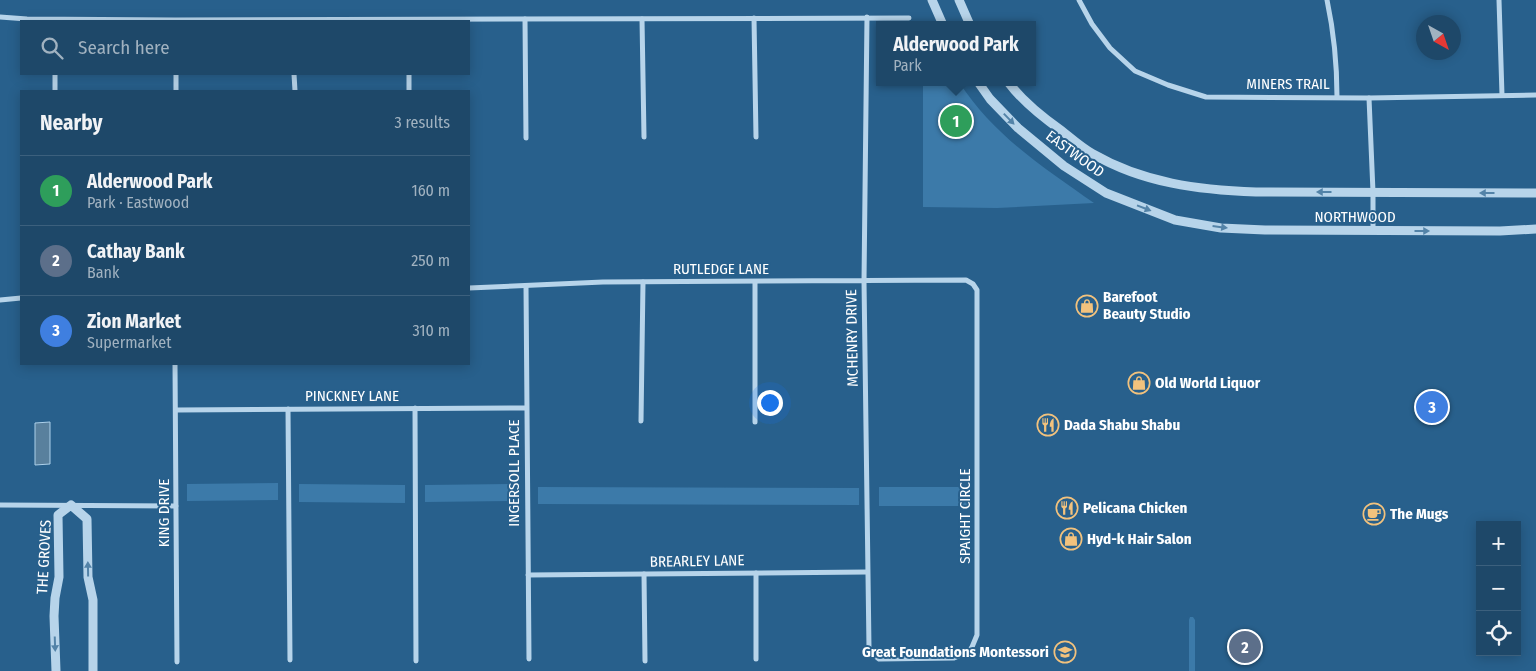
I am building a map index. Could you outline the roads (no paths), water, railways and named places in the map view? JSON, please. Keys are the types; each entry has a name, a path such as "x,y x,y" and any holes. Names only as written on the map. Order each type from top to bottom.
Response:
{"street":[{"path":"932,0 941,21"},
{"path":"959,0 968,21"},
{"name":"MINERS TRAIL","path":"1079,0 1092,24 1110,48 1135,71 1168,86 1206,96 1369,98 1536,95"},
{"path":"1327,0 1337,61 1337,97"},
{"path":"1499,0 1502,95"},
{"path":"0,17 55,20 909,18"},
{"path":"754,18 756,137"},
{"name":"MCHENRY DRIVE","path":"867,18 864,281 867,572 868,648 874,656"},
{"path":"526,19 526,138"},
{"path":"642,19 644,137"},
{"path":"55,75 55,90"},
{"path":"176,75 176,90"},
{"path":"294,75 294,90"},
{"path":"409,75 409,90"},
{"name":"EASTWOOD","path":"981,86 990,99 1018,128 1064,166 1106,193 1175,220"},
{"name":"EASTWOOD","path":"1012,86 1040,116 1092,154 1130,172 1154,180 1184,186"},
{"path":"1369,98 1373,231"},
{"name":"NORTHWOOD","path":"1184,186 1222,191 1536,193"},
{"name":"NORTHWOOD","path":"1175,220 1230,228 1265,230 1500,231 1536,229"},
{"name":"RUTLEDGE LANE","path":"470,288 567,283 643,282 966,280 973,284"},
{"path":"641,421 643,282"},
{"path":"754,422 755,282"},
{"name":"SPAIGHT CIRCLE","path":"874,656 879,658 954,658 968,652 977,635 977,290 973,284"},
{"name":"INGERSOLL PLACE","path":"526,286 529,659"},
{"path":"0,300 20,298"},
{"name":"KING DRIVE","path":"175,365 177,410 177,662"},
{"path":"415,408 416,661"},
{"name":"PINCKNEY LANE","path":"177,410 526,408"},
{"path":"288,409 290,660"},
{"path":"0,505 176,506"},
{"path":"71,505 88,519 88,577 93,609 93,671"},
{"name":"THE GROVES","path":"56,671 54,616 59,577 58,515 71,505"},
{"name":"BREARLEY LANE","path":"528,575 867,572"},
{"path":"756,573 756,659"},
{"path":"644,574 645,661"}],"place":[{"name":"Alderwood Park","path":"956,121"},
{"name":"Barefoot Beauty Studio","path":"1087,306"},
{"name":"Old World Liquor","path":"1139,383"},
{"name":"Zion Market","path":"1432,407"},
{"name":"Dada Shabu Shabu","path":"1048,425"},
{"name":"Pelicana Chicken","path":"1067,508"},
{"name":"The Mugs","path":"1374,514"},
{"name":"Hyd-k Hair Salon","path":"1071,539"},
{"name":"Cathay Bank","path":"1245,647"},
{"name":"Great Foundations Montessori","path":"1065,652"}]}
